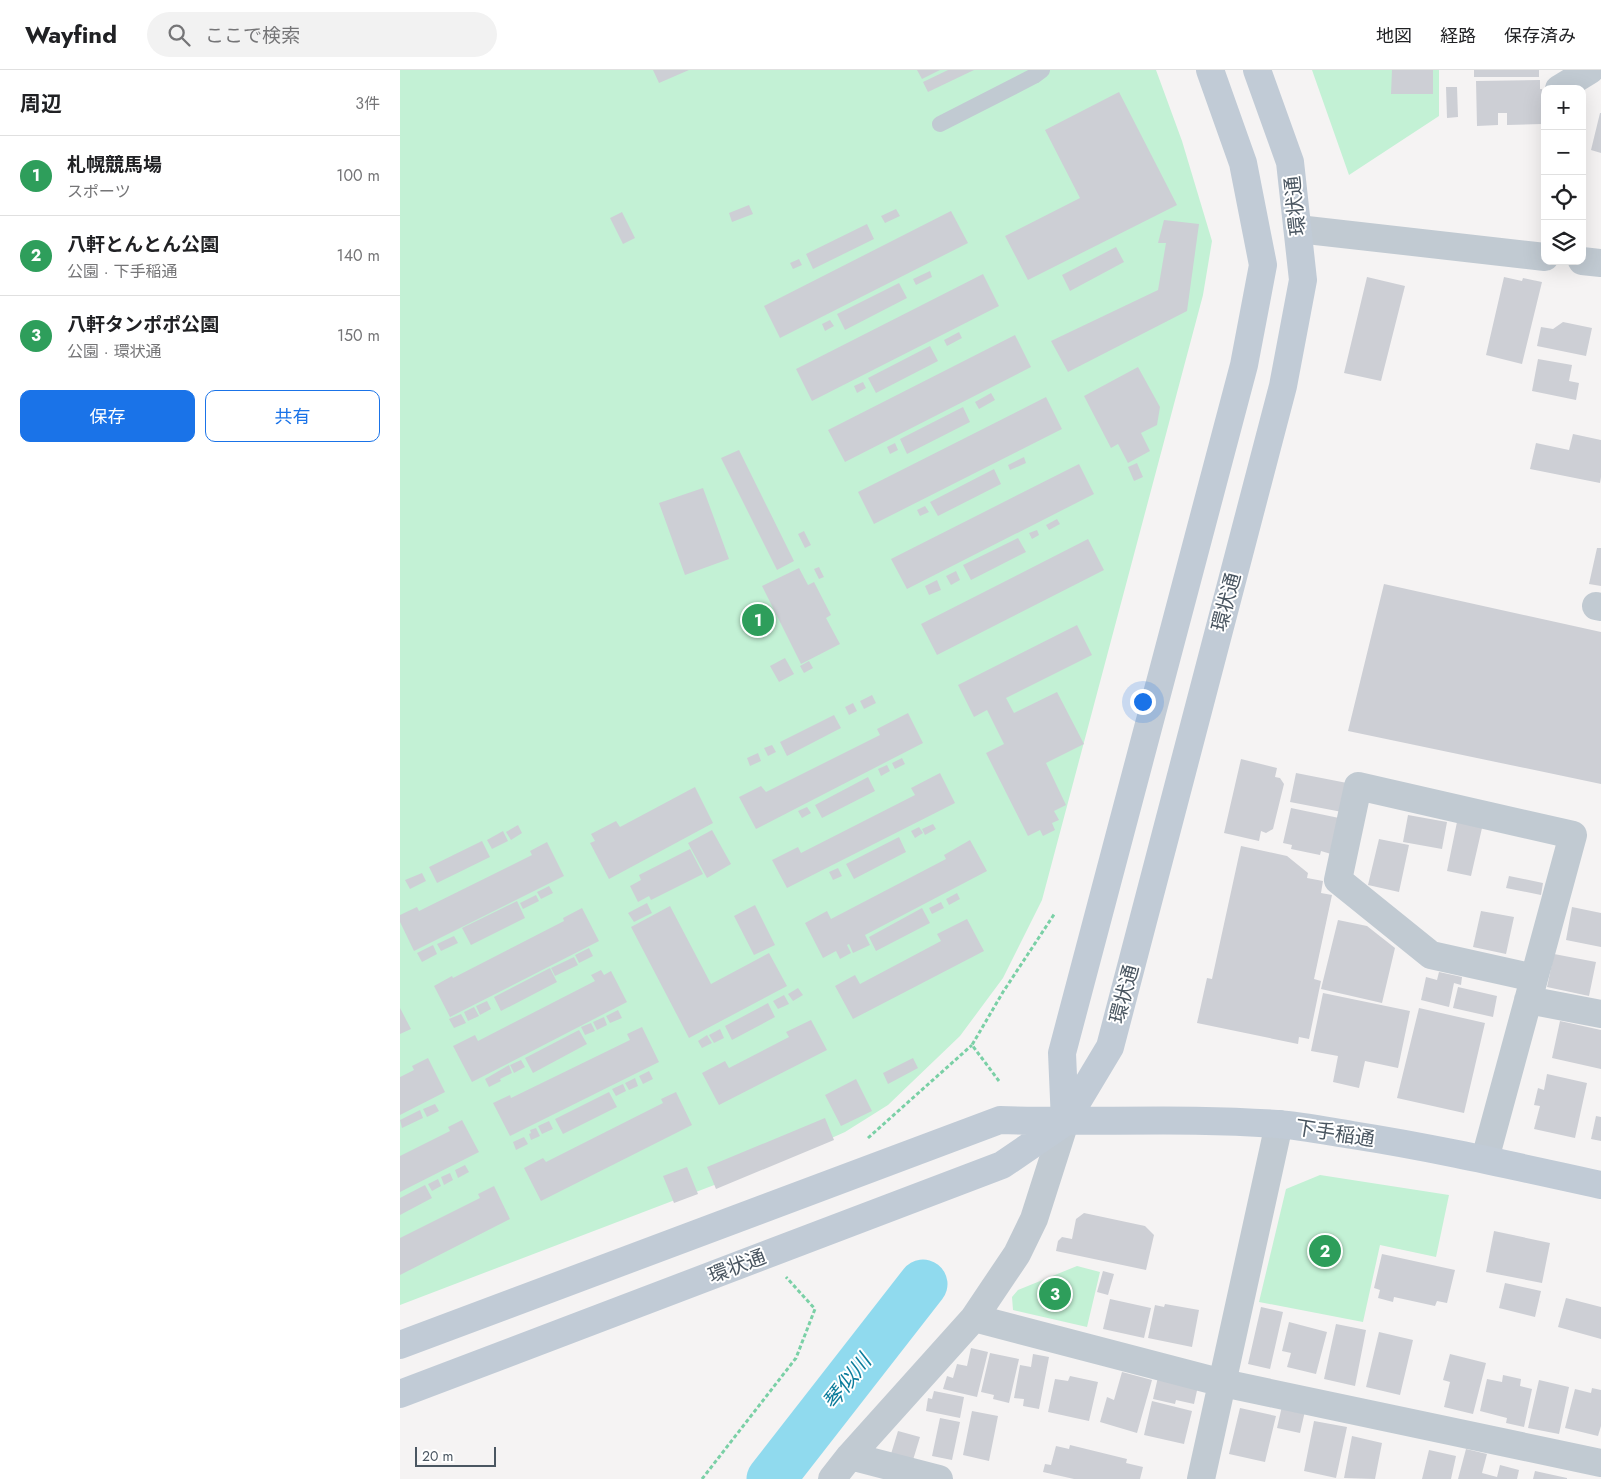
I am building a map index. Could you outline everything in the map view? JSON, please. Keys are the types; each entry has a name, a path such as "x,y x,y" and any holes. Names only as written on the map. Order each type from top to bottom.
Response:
{"street":[{"name":"環状通","path":"1065,1122 1062,1053 1244,365 1263,265 1244,163 1210,70"},
{"name":"環状通","path":"400,1394 1002,1165 1065,1122 1110,1047 1283,386 1303,280 1290,162 1257,70"},
{"path":"1566,85 1590,70"},
{"path":"1298,229 1541,257"},
{"path":"1485,1159 1531,989 1573,835 1358,786 1338,880 1431,955 1531,989 1601,1014"},
{"path":"400,1346 1000,1120 1065,1122 1034,1219 1016,1254 974,1318 850,1456 832,1479"},
{"name":"下手稲通","path":"1065,1122 1214,1121 1279,1124 1396,1142 1485,1159 1601,1185"},
{"path":"1201,1479 1279,1124"},
{"path":"974,1318 1223,1383 1601,1463"},
{"path":"850,1456 939,1479"}],"lane":[{"path":"940,124 1034,76 1042,70"}],"path":[{"path":"867,1139 972,1045 1003,992 1055,913"},
{"path":"972,1045 999,1081"},
{"path":"702,1479 796,1358 815,1309 785,1277"}],"green space":[{"path":"400,70 1156,70 1182,141 1212,241 1203,295 1042,900 1003,978 960,1036 888,1105 845,1132 798,1153 400,1305"},
{"path":"1312,70 1439,70 1439,116 1349,175"},
{"path":"1320,1175 1449,1195 1436,1257 1380,1245 1363,1322 1259,1302 1286,1189"},
{"path":"1077,1266 1100,1272 1087,1327 1013,1310 1012,1297 1018,1290"}],"building":[{"path":"653,70 689,70 659,83"},
{"path":"917,70 940,70 922,79"},
{"path":"948,70 974,70 928,92 923,82"},
{"path":"1392,70 1433,70 1433,94 1391,94"},
{"path":"1474,70 1539,70 1539,77 1474,77"},
{"path":"1540,80 1541,124 1507,125 1507,113 1498,113 1498,125 1477,126 1476,81"},
{"path":"1446,87 1457,87 1458,117 1447,118"},
{"path":"1119,92 1177,205 1028,280 1005,236 1080,198 1045,130"},
{"path":"1601,113 1601,153 1591,150"},
{"path":"749,205 753,214 732,222 729,213"},
{"path":"896,209 900,216 885,223 881,216"},
{"path":"951,211 968,243 780,338 764,306"},
{"path":"622,212 635,238 623,244 610,218"},
{"path":"1164,220 1199,224 1187,311 1068,372 1051,341 1158,290 1166,243 1158,243"},
{"path":"867,224 874,239 813,269 806,254"},
{"path":"1116,247 1124,262 1070,291 1062,275"},
{"path":"799,259 802,265 793,269 790,263"},
{"path":"930,271 932,277 916,285 913,279"},
{"path":"983,274 999,306 812,401 796,369"},
{"path":"1367,277 1405,286 1381,381 1344,373"},
{"path":"1504,277 1522,281 1523,278 1542,282 1522,364 1486,355"},
{"path":"899,283 907,298 845,330 837,314"},
{"path":"830,320 834,326 825,331 822,324"},
{"path":"1563,322 1592,328 1586,356 1537,346 1541,327 1553,329"},
{"path":"959,332 962,338 947,346 944,340"},
{"path":"1015,335 1031,367 845,462 828,430"},
{"path":"930,346 938,361 876,393 868,378"},
{"path":"1538,359 1572,365 1569,381 1579,383 1576,400 1532,391"},
{"path":"1138,367 1160,407 1157,425 1141,433 1150,451 1128,463 1118,444 1111,448 1084,396"},
{"path":"863,382 866,388 857,393 854,386"},
{"path":"991,393 995,400 979,409 975,402"},
{"path":"1046,397 1062,429 874,524 858,492"},
{"path":"963,407 970,422 907,454 900,439"},
{"path":"1573,434 1601,440 1600,483 1530,469 1536,443 1569,450"},
{"path":"895,443 898,450 890,454 887,447"},
{"path":"739,450 794,561 777,570 721,458"},
{"path":"1024,457 1026,463 1010,470 1008,465"},
{"path":"1137,463 1143,477 1134,481 1128,467"},
{"path":"1079,464 1094,494 907,589 891,559"},
{"path":"994,469 1001,484 938,516 930,502"},
{"path":"703,488 729,559 685,575 659,503"},
{"path":"925,506 929,512 920,516 917,510"},
{"path":"1057,519 1060,524 1049,530 1046,525"},
{"path":"1037,530 1039,535 1032,539 1029,533"},
{"path":"804,531 811,545 805,548 798,534"},
{"path":"1018,538 1026,552 971,580 963,565"},
{"path":"1088,539 1104,570 937,655 921,624"},
{"path":"1597,548 1601,548 1601,586 1589,584"},
{"path":"819,567 824,577 819,579 814,569"},
{"path":"799,568 808,585 814,582 831,615 826,618 840,644 801,664 762,586"},
{"path":"956,571 960,580 951,585 946,576"},
{"path":"937,580 941,590 929,595 925,586"},
{"path":"1384,584 1601,632 1601,784 1348,731"},
{"path":"1077,625 1092,655 1006,698 1014,713 1057,692 1084,744 1046,763 1066,805 1054,811 1059,820 1052,823 1055,830 1043,836 1040,830 1028,836 986,753 1004,744 987,710 974,717 958,685"},
{"path":"785,658 794,674 779,682 770,666"},
{"path":"809,661 813,668 804,673 800,666"},
{"path":"872,695 876,703 864,709 860,701"},
{"path":"853,703 857,711 849,715 845,707"},
{"path":"908,713 923,743 756,829 739,797 761,786 766,792 880,735 877,729"},
{"path":"834,715 841,728 787,756 780,742"},
{"path":"772,745 776,752 768,756 764,748"},
{"path":"758,753 761,761 750,766 747,758"},
{"path":"902,758 905,764 895,769 892,763"},
{"path":"1241,759 1277,768 1275,777 1280,778 1284,784 1273,829 1266,833 1261,831 1259,841 1224,833"},
{"path":"887,765 890,771 881,776 878,769"},
{"path":"940,773 955,803 787,888 772,860 798,847 801,853 915,795 911,788"},
{"path":"1296,773 1347,783 1342,812 1290,802"},
{"path":"868,777 875,791 822,818 815,805"},
{"path":"695,787 713,823 609,879 590,843 595,841 591,834 616,821 620,827"},
{"path":"807,807 811,813 802,818 798,811"},
{"path":"1291,808 1339,818 1331,854 1321,851 1320,855 1291,849 1292,845 1283,843"},
{"path":"1408,815 1447,822 1442,849 1403,842"},
{"path":"1457,822 1482,828 1471,876 1447,871"},
{"path":"933,824 936,829 925,835 922,829"},
{"path":"518,825 522,833 511,840 506,832"},
{"path":"919,827 923,833 915,838 911,831"},
{"path":"712,830 731,864 707,878 688,843"},
{"path":"503,831 508,841 492,849 487,840"},
{"path":"899,837 906,852 854,879 846,864"},
{"path":"1379,839 1409,845 1399,892 1368,885"},
{"path":"970,840 987,871 865,935 870,945 853,953 849,944 847,945 851,953 840,959 836,951 823,958 805,923 827,911 831,919 946,859 944,855"},
{"path":"482,841 490,857 437,883 429,867"},
{"path":"547,842 564,876 414,951 400,922 400,915 417,907 419,911 532,855 530,851"},
{"path":"1241,846 1287,856 1308,873 1307,878 1323,881 1321,893 1332,895 1314,979 1321,981 1309,1039 1299,1037 1298,1044 1197,1023 1207,978 1212,979"},
{"path":"690,849 703,874 651,900 649,896 638,902 630,886 641,880 639,875"},
{"path":"838,868 842,876 833,880 829,872"},
{"path":"422,873 426,881 410,889 405,880"},
{"path":"1509,876 1543,883 1541,895 1506,888"},
{"path":"549,886 553,893 541,899 537,892"},
{"path":"957,893 960,899 949,905 946,899"},
{"path":"536,895 539,901 523,909 520,903"},
{"path":"517,901 525,918 471,945 462,928"},
{"path":"941,902 944,908 932,914 929,908"},
{"path":"647,903 652,913 634,922 628,913"},
{"path":"755,905 775,945 754,955 734,916"},
{"path":"670,906 711,984 769,953 787,986 689,1038 631,927"},
{"path":"1572,907 1601,913 1601,947 1566,940"},
{"path":"582,908 599,941 450,1017 434,986 564,921 563,918"},
{"path":"922,908 930,923 876,951 869,937"},
{"path":"1481,911 1514,917 1506,954 1473,947"},
{"path":"967,919 984,951 853,1019 835,986 855,975 860,984 941,941 937,934"},
{"path":"1338,920 1367,926 1395,948 1382,1003 1321,989"},
{"path":"454,936 458,943 441,951 437,944"},
{"path":"433,945 437,954 422,962 417,953"},
{"path":"589,948 593,956 579,963 575,955"},
{"path":"1554,954 1596,962 1589,996 1547,987"},
{"path":"574,957 578,965 555,976 551,968"},
{"path":"550,968 557,982 501,1011 494,997"},
{"path":"601,970 604,975 611,971 627,1002 472,1082 453,1046 475,1035 478,1041 595,981 591,975"},
{"path":"1439,972 1462,977 1461,985 1454,983 1449,1007 1421,1000 1426,977 1437,980"},
{"path":"1458,987 1497,996 1493,1017 1453,1008"},
{"path":"798,988 803,995 793,1001 788,994"},
{"path":"1323,993 1410,1011 1398,1068 1365,1061 1359,1088 1333,1082 1338,1056 1311,1051"},
{"path":"784,995 789,1004 778,1009 773,1001"},
{"path":"487,1001 491,1009 480,1015 476,1006"},
{"path":"768,1003 775,1017 732,1040 725,1026"},
{"path":"474,1007 479,1016 468,1021 464,1012"},
{"path":"400,1008 411,1029 400,1034"},
{"path":"1419,1008 1485,1023 1464,1113 1397,1098"},
{"path":"618,1010 622,1018 610,1023 606,1016"},
{"path":"461,1014 466,1023 454,1028 449,1019"},
{"path":"604,1017 607,1025 597,1030 593,1022"},
{"path":"811,1020 827,1050 719,1105 702,1073 725,1061 729,1068 789,1037 786,1032"},
{"path":"1560,1021 1601,1030 1601,1069 1552,1058"},
{"path":"591,1023 595,1031 585,1035 581,1027"},
{"path":"642,1027 659,1062 510,1136 493,1103 510,1095 511,1098 630,1040 627,1034"},
{"path":"720,1029 724,1038 714,1043 709,1035"},
{"path":"579,1030 587,1044 533,1073 525,1058"},
{"path":"707,1035 712,1043 702,1048 698,1041"},
{"path":"428,1058 445,1092 400,1115 400,1077 414,1070 412,1066"},
{"path":"913,1058 918,1068 888,1084 883,1073"},
{"path":"521,1060 525,1067 514,1073 510,1065"},
{"path":"509,1065 512,1073 489,1087 485,1079"},
{"path":"649,1071 653,1079 643,1084 639,1076"},
{"path":"1547,1074 1587,1083 1575,1138 1534,1129 1540,1106 1534,1105 1538,1088 1544,1090"},
{"path":"635,1078 638,1086 629,1090 625,1083"},
{"path":"856,1079 872,1111 841,1126 825,1095"},
{"path":"623,1084 626,1091 616,1096 612,1089"},
{"path":"609,1092 617,1107 563,1134 555,1119"},
{"path":"676,1092 692,1125 541,1201 524,1168 543,1158 546,1162 663,1103 661,1099"},
{"path":"435,1104 439,1111 427,1117 423,1109"},
{"path":"420,1110 423,1118 402,1128 400,1120"},
{"path":"1596,1116 1601,1117 1601,1141 1591,1139"},
{"path":"825,1118 834,1140 716,1189 707,1167"},
{"path":"462,1120 479,1152 400,1192 400,1156 450,1131 448,1127"},
{"path":"549,1121 553,1129 542,1134 538,1126"},
{"path":"536,1128 540,1136 531,1140 530,1130"},
{"path":"524,1137 528,1144 516,1150 513,1142"},
{"path":"465,1165 469,1172 458,1178 455,1170"},
{"path":"687,1167 698,1194 674,1203 663,1176"},
{"path":"450,1173 453,1180 444,1185 441,1177"},
{"path":"438,1179 441,1186 432,1191 428,1184"},
{"path":"425,1185 432,1198 400,1215 400,1198"},
{"path":"494,1186 510,1219 400,1275 400,1238 480,1198 478,1194"},
{"path":"1084,1213 1145,1226 1154,1235 1146,1270 1056,1251 1058,1241 1062,1237 1072,1239 1076,1219"},
{"path":"1494,1231 1550,1243 1542,1283 1486,1272"},
{"path":"1382,1254 1455,1270 1447,1303 1437,1301 1435,1306 1394,1297 1393,1302 1378,1298 1380,1290 1374,1288"},
{"path":"1103,1271 1114,1274 1108,1295 1097,1292"},
{"path":"1505,1283 1541,1291 1535,1317 1499,1308"},
{"path":"1566,1298 1601,1307 1601,1339 1558,1327"},
{"path":"1110,1299 1151,1308 1144,1338 1103,1329"},
{"path":"1165,1304 1199,1310 1192,1347 1148,1338 1155,1305 1164,1307"},
{"path":"1261,1307 1283,1312 1270,1369 1248,1364"},
{"path":"1289,1322 1327,1332 1316,1374 1287,1367 1291,1353 1282,1351"},
{"path":"1336,1324 1366,1330 1355,1386 1324,1379"},
{"path":"1379,1332 1413,1340 1400,1395 1366,1387"},
{"path":"971,1348 988,1352 977,1397 943,1389 947,1376 953,1378 957,1364 967,1366"},
{"path":"990,1353 1019,1359 1009,1403 993,1399 994,1395 981,1392"},
{"path":"1033,1354 1049,1357 1039,1409 1023,1406 1024,1399 1014,1398 1020,1365 1031,1367"},
{"path":"1450,1354 1486,1363 1473,1414 1444,1407 1450,1382 1443,1380"},
{"path":"1122,1372 1152,1380 1137,1433 1100,1422 1107,1397 1114,1400"},
{"path":"1503,1375 1521,1379 1520,1386 1532,1389 1524,1427 1506,1423 1507,1418 1480,1411 1487,1379 1502,1382"},
{"path":"1070,1376 1098,1382 1089,1421 1048,1412 1055,1379 1068,1381"},
{"path":"1158,1377 1198,1386 1194,1404 1176,1400 1175,1404 1153,1399"},
{"path":"1539,1380 1569,1387 1559,1434 1528,1428"},
{"path":"1592,1388 1601,1390 1601,1426 1598,1436 1565,1428 1575,1389 1591,1393"},
{"path":"934,1391 964,1397 960,1418 926,1411 928,1398 932,1399"},
{"path":"1152,1401 1192,1411 1184,1444 1144,1435"},
{"path":"1282,1406 1305,1411 1300,1433 1277,1428"},
{"path":"1240,1408 1276,1416 1265,1462 1229,1454"},
{"path":"972,1411 998,1416 989,1461 963,1455"},
{"path":"940,1418 960,1422 952,1460 932,1456"},
{"path":"1314,1421 1347,1427 1336,1478 1304,1471"},
{"path":"898,1431 920,1437 913,1460 891,1454"},
{"path":"1352,1436 1382,1443 1375,1479 1344,1478"},
{"path":"1070,1445 1127,1459 1126,1463 1143,1467 1140,1479 1074,1479 1043,1472 1045,1464 1051,1465 1056,1446 1069,1449"},
{"path":"1466,1449 1487,1454 1482,1473 1497,1477 1500,1465 1519,1470 1517,1479 1458,1479"},
{"path":"1429,1450 1456,1456 1451,1479 1422,1479"},
{"path":"1535,1471 1567,1478 1567,1479 1533,1479"}],"waterway":[{"name":"琴似川","path":"771,1479 923,1284"}],"place":[{"name":"札幌競馬場","path":"758,620"},
{"name":"八軒とんとん公園","path":"1325,1251"},
{"name":"八軒タンポポ公園","path":"1055,1294"}]}
